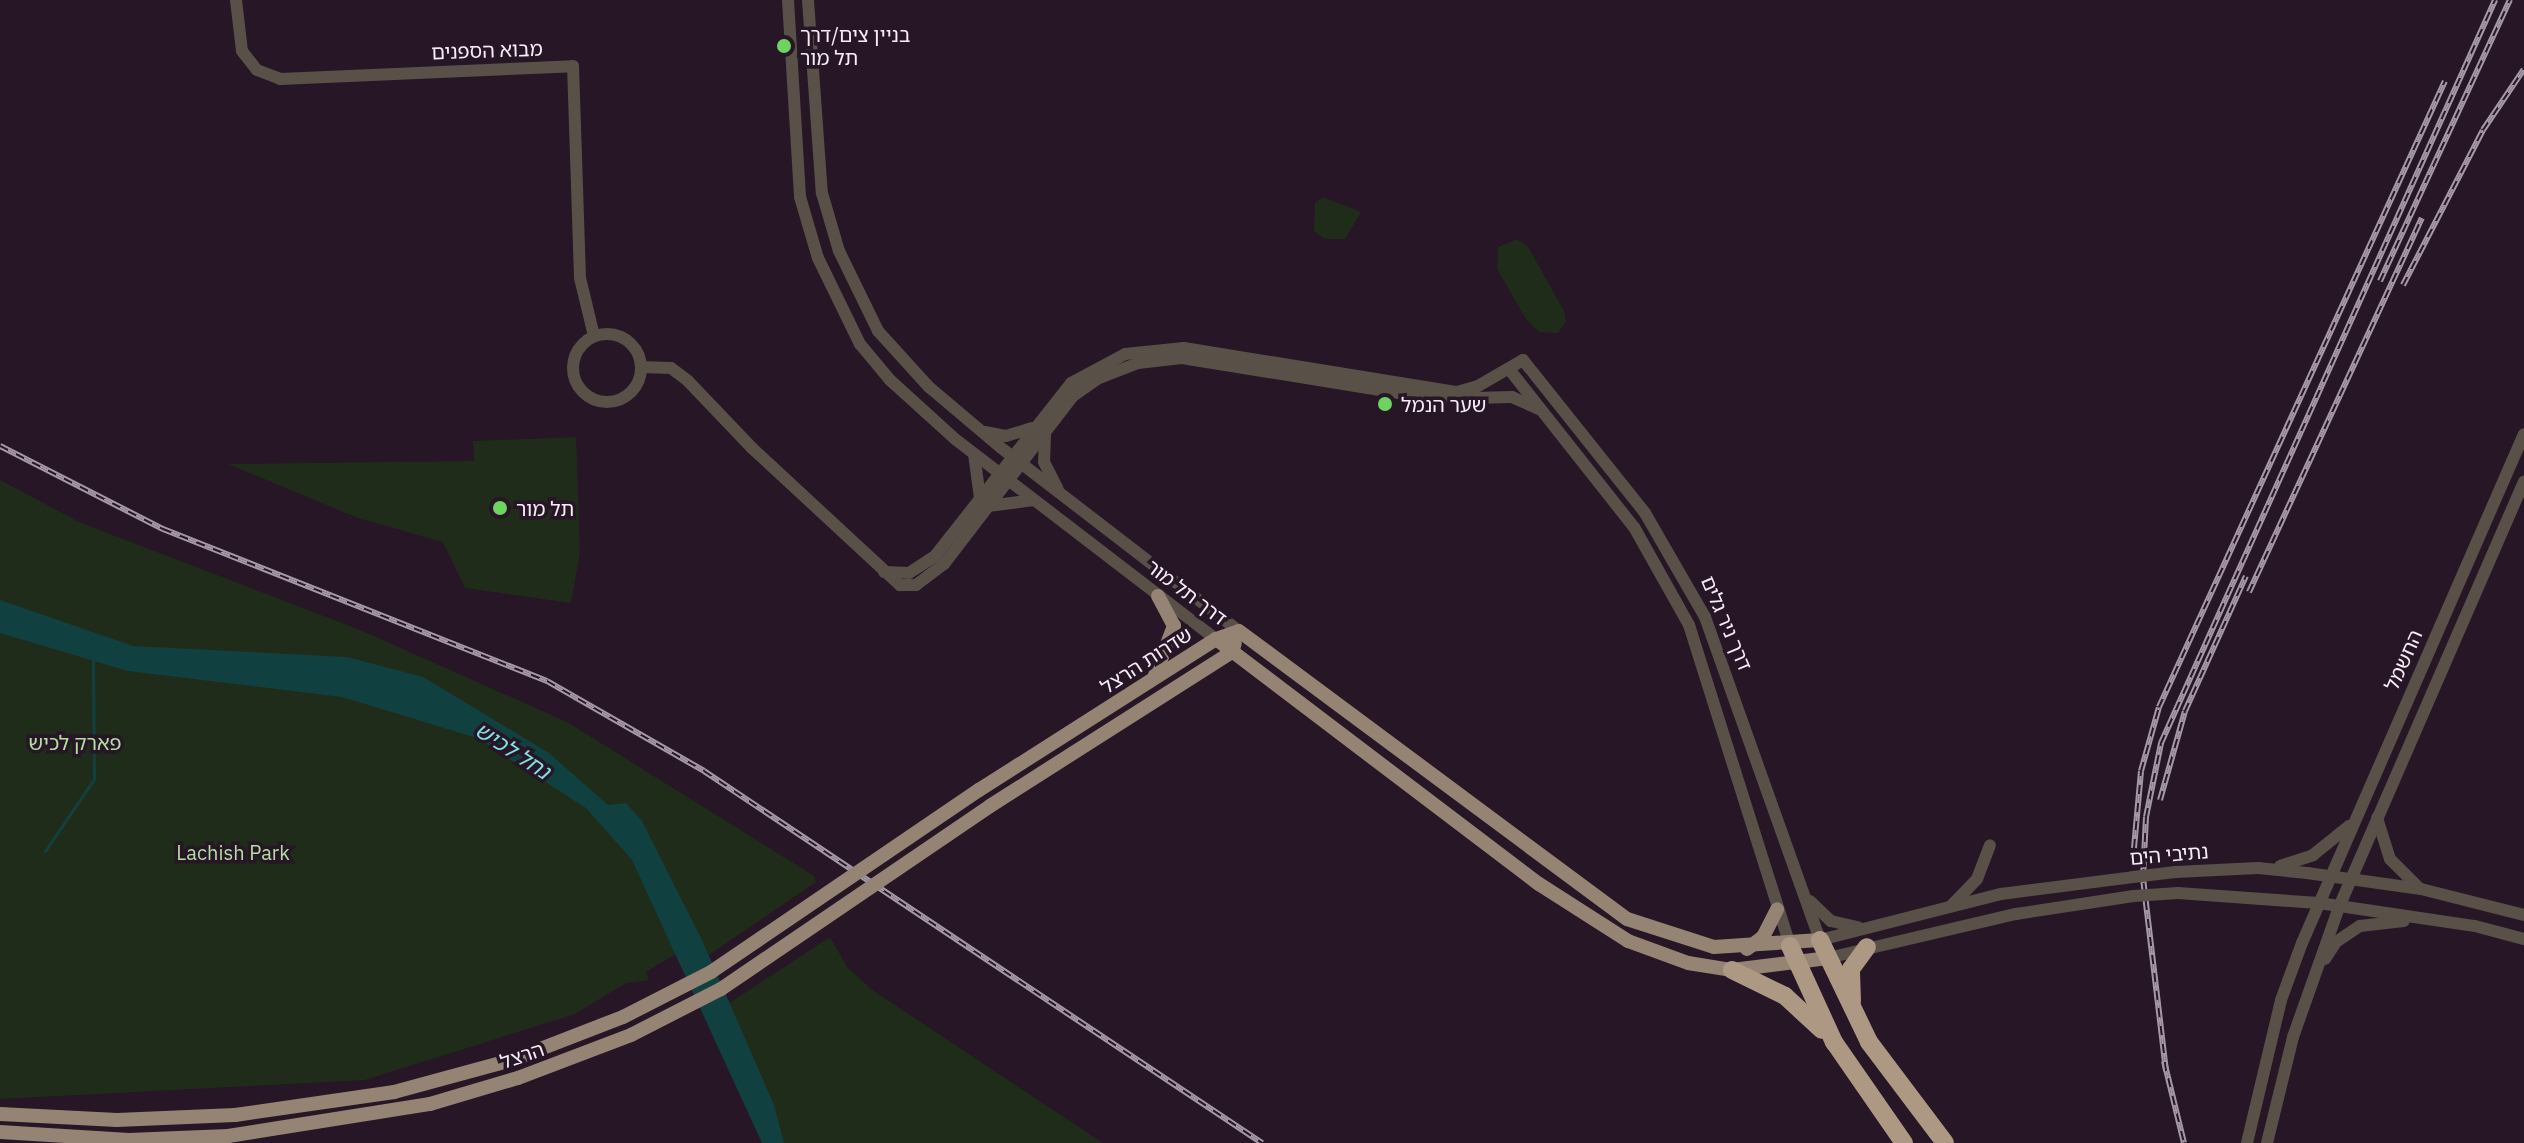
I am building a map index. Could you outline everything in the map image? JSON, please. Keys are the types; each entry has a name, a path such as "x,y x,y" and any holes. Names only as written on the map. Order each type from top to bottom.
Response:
{"highway":[{"path":"1820,940 1856,1015 1893,1079 1945,1143"},
{"path":"1790,946 1834,1042 1904,1143"},
{"path":"1856,1015 1848,986 1851,969 1867,947"},
{"path":"1732,970 1785,996 1834,1042"}],"main road":[{"path":"1153,679 1174,626 1158,596"},
{"path":"1232,652 1239,631"},
{"name":"שדרות הרצל","path":"979,790 1216,639 1239,631"},
{"name":"דרך תל מור","path":"1239,631 1615,911 1691,942 1747,949 1820,940"},
{"name":"דרך תל מור","path":"1216,639 1599,926 1656,953 1732,970 1797,965 1828,958"},
{"name":"שדרות הרצל","path":"990,806 1232,652"},
{"name":"הרצל","path":"3,1112 117,1120 247,1114 394,1092 512,1060 623,1017 711,972 979,790"},
{"name":"הרצל","path":"0,1132 129,1140 228,1136 430,1104 518,1078 631,1035 721,989 990,806"},
{"path":"1747,949 1763,937 1777,909"}],"street":[{"name":"מבוא הספנים","path":"236,0 242,51 257,70 280,79 573,66 580,278 594,336"},
{"name":"דרך תל מור","path":"788,0 796,172 805,219 827,279 874,361 974,454 1216,639"},
{"name":"דרך תל מור","path":"808,0 818,170 839,251 878,331 913,372 980,430 1239,631"},
{"path":"594,336 625,339 641,367 627,395 607,402 589,397 578,385 573,368 579,349 594,336"},
{"path":"641,367 671,368 688,381 900,585 931,577 984,502 1086,372 1153,348 1184,348 1457,392 1513,375"},
{"path":"980,430 1006,436 1042,427 1073,396 1097,379 1170,357 1434,399 1512,397 1539,409"},
{"name":"דרך ניר גלים","path":"1790,946 1689,625 1634,527 1513,375 1527,365 1676,560 1705,617 1820,940"},
{"path":"1481,398 1513,375"},
{"path":"1042,427 1044,462 1062,495"},
{"name":"החשמל","path":"2248,1139 2281,1000 2319,903 2524,434"},
{"path":"974,454 984,502"},
{"name":"החשמל","path":"2312,978 2339,907 2524,481"},
{"path":"984,502 1034,500"},
{"path":"2377,818 2390,859 2421,889"},
{"path":"2271,869 2313,855 2355,821"},
{"path":"1951,906 1977,879 1990,845"},
{"name":"נתיבי הים","path":"1820,940 2029,889 2176,872 2271,869 2331,876 2421,889 2524,915"},
{"path":"1804,893 1831,921 1874,927"},
{"name":"נתיבי הים","path":"1828,958 2016,914 2134,896 2178,893 2319,903 2432,920 2524,939"},
{"path":"2267,1143 2312,978 2336,942 2360,926 2432,920"}],"green space":[{"path":"1323,197 1361,212 1345,239 1325,239 1314,231 1315,203"},
{"path":"1517,239 1528,247 1564,311 1566,321 1558,333 1539,332 1526,319 1497,269 1498,247"},
{"path":"576,437 580,551 571,603 465,588 443,542 358,518 228,464 474,461 473,441"},
{"name":"Lachish Park","path":"0,480 81,523 360,630 567,722 814,876 816,882 709,955 701,939 646,972 649,980 626,983 575,1014 365,1080 0,1099"},
{"path":"830,937 848,968 872,990 1103,1143 784,1143 729,1003"}],"water":[{"name":"נחל לכיש","path":"0,600 133,646 347,657 423,677 549,753 608,805 626,803 642,821 703,942 774,1105 784,1143 762,1143 632,860 586,808 477,738 342,697 128,671 0,633"}],"waterway":[{"path":"45,851 94,779 93,657"}],"railway":[{"path":"2166,1071 2143,878 2146,817 2161,743 2495,0"},
{"path":"2380,281 2510,0"},
{"path":"2403,285 2483,130 2524,69"},
{"path":"2134,848 2141,771 2159,707 2445,81"},
{"path":"2249,592 2422,218"},
{"path":"0,446 163,529 547,681 704,771 1262,1143"},
{"path":"2160,800 2185,711 2246,576"},
{"path":"2164,1061 2184,1143"}],"place":[{"name":"בניין צים/דרך תל מור","path":"784,46"},
{"name":"שער הנמל","path":"1385,404"},
{"name":"תל מור","path":"500,508"}],"park label":[{"name":"פארק לכיש","path":"75,742"}]}
